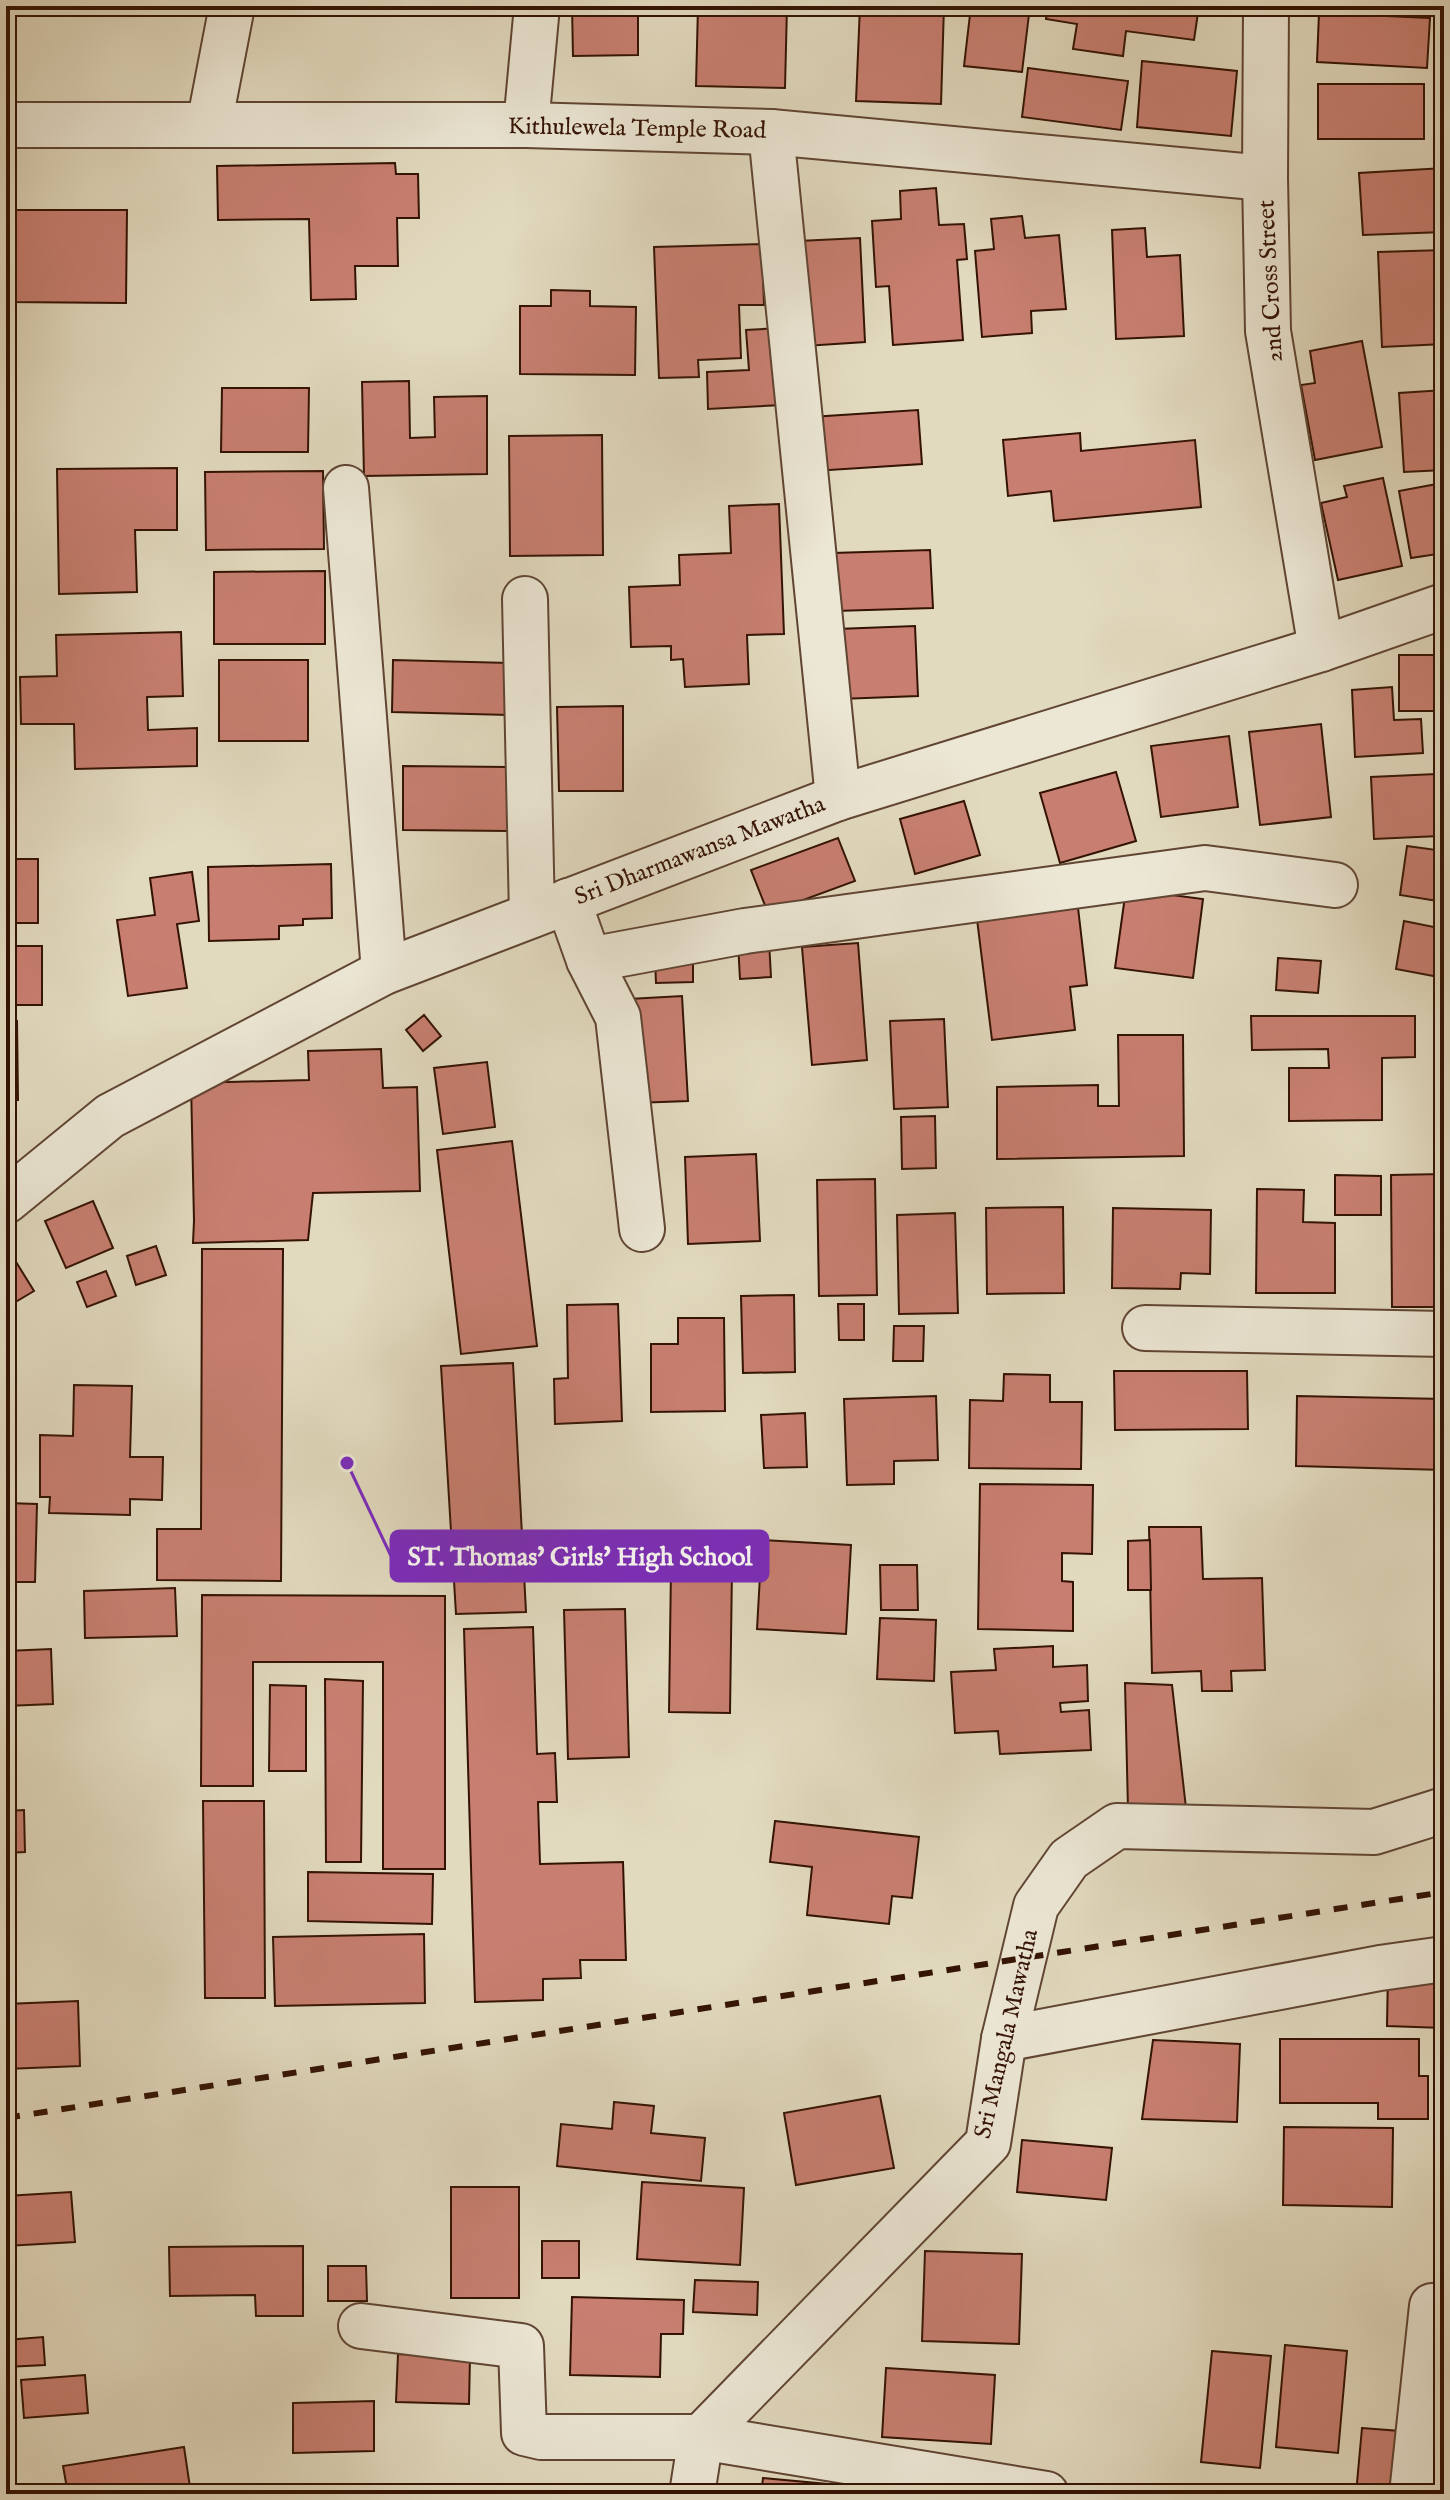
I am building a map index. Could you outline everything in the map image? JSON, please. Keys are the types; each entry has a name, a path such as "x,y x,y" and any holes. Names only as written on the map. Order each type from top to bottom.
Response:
{"street":[{"path":"209,125 232,6"},
{"path":"526,125 537,6"},
{"name":"2nd Cross Street","path":"1266,6 1268,331 1321,649"},
{"name":"Kithulewela Temple Road","path":"6,125 526,125 771,132 1265,178"},
{"path":"771,132 838,798"},
{"path":"346,488 384,972"},
{"path":"525,599 550,908 589,960 618,1017 642,1229"},
{"name":"Sri Dharmawansa Mawatha","path":"6,1201 110,1116 384,972 838,798 1321,649 1444,606"},
{"path":"589,960 745,931 1205,868 1335,885"},
{"path":"1145,1328 1444,1334"},
{"name":"Sri Mangala Mawatha","path":"701,2437 988,2143 1004,2039 1036,1906 1069,1859 1117,1826 1374,1832 1444,1810"},
{"path":"1004,2039 1380,1968 1444,1959"},
{"path":"1412,2494 1432,2306"},
{"path":"361,2326 521,2346 524,2433 541,2437 701,2437 1046,2494"},
{"path":"692,2494 701,2437"}],"building":[{"path":"572,6 638,6 638,55 573,56"},
{"path":"698,6 787,6 785,88 696,86"},
{"path":"860,6 944,6 941,104 856,101"},
{"path":"971,6 1030,6 1022,72 964,66"},
{"path":"1048,6 1199,6 1194,40 1126,31 1123,56 1073,49 1077,24 1046,19"},
{"path":"1319,13 1430,18 1427,68 1317,62"},
{"path":"1142,61 1237,71 1231,136 1137,127"},
{"path":"1028,68 1128,81 1121,130 1022,117"},
{"path":"1318,84 1424,84 1424,139 1318,139"},
{"path":"395,163 396,174 418,174 419,218 397,218 398,266 355,266 356,299 311,300 309,219 218,220 217,166"},
{"path":"1444,168 1444,232 1363,235 1359,173"},
{"path":"936,188 939,225 964,224 967,259 957,260 963,340 893,345 889,286 876,287 872,221 901,219 900,191"},
{"path":"6,210 127,210 126,303 6,302"},
{"path":"1022,216 1025,238 1059,235 1066,309 1031,311 1032,333 982,337 975,251 994,249 991,219"},
{"path":"1145,228 1147,257 1180,255 1184,336 1116,339 1112,230"},
{"path":"860,238 865,342 805,346 799,241"},
{"path":"762,244 764,305 739,305 741,358 698,360 699,377 659,378 654,247"},
{"path":"1444,250 1444,344 1382,347 1378,252"},
{"path":"551,290 590,291 590,306 636,307 635,375 520,374 520,306 551,306"},
{"path":"779,328 782,405 708,409 707,372 749,370 746,330"},
{"path":"1362,341 1382,447 1315,460 1301,385 1315,383 1310,351"},
{"path":"409,381 410,438 435,437 434,397 487,396 487,474 364,476 362,382"},
{"path":"222,388 309,388 308,452 221,452"},
{"path":"1444,390 1444,470 1404,472 1399,393"},
{"path":"918,410 922,464 814,471 811,417"},
{"path":"1080,433 1081,451 1195,440 1201,507 1054,521 1051,491 1008,496 1003,440"},
{"path":"602,435 603,555 510,556 509,436"},
{"path":"177,468 177,530 135,530 137,592 59,594 57,469"},
{"path":"323,471 324,549 206,550 205,472"},
{"path":"1383,478 1402,566 1338,580 1321,503 1347,497 1344,486"},
{"path":"1437,484 1439,496 1444,495 1444,553 1411,558 1399,491"},
{"path":"779,504 784,634 747,635 749,684 685,687 683,659 671,660 671,646 631,647 629,587 680,585 679,555 731,553 729,506"},
{"path":"930,550 933,608 835,611 833,553"},
{"path":"325,571 325,644 214,644 214,572"},
{"path":"915,626 918,696 840,699 837,629"},
{"path":"181,632 183,696 147,697 148,730 197,728 197,766 75,769 74,724 21,724 20,677 57,676 56,635"},
{"path":"1399,655 1444,655 1444,711 1399,711"},
{"path":"219,660 308,660 308,741 219,741"},
{"path":"393,660 513,663 512,715 392,712"},
{"path":"1392,687 1394,720 1421,719 1423,753 1355,757 1352,690"},
{"path":"623,706 623,791 559,791 557,707"},
{"path":"1321,724 1331,817 1260,825 1249,732"},
{"path":"1229,736 1238,807 1161,817 1151,746"},
{"path":"403,766 517,767 517,831 403,830"},
{"path":"1116,772 1136,841 1060,863 1040,793"},
{"path":"1436,774 1439,836 1374,839 1371,777"},
{"path":"964,801 980,855 915,874 900,819"},
{"path":"838,838 855,881 768,913 751,870"},
{"path":"1407,846 1444,851 1444,902 1400,895"},
{"path":"6,859 38,859 38,923 6,923"},
{"path":"331,864 332,918 303,919 303,925 279,926 279,939 209,941 208,867"},
{"path":"192,872 199,921 177,924 187,988 128,996 117,920 155,915 150,878"},
{"path":"1126,889 1203,899 1193,978 1115,968"},
{"path":"1077,899 1087,985 1070,987 1075,1030 992,1040 976,911"},
{"path":"1404,921 1444,929 1444,978 1396,969"},
{"path":"769,941 771,977 740,979 738,943"},
{"path":"858,943 867,1060 812,1065 802,947"},
{"path":"6,946 42,946 42,1005 6,1005"},
{"path":"1278,958 1321,961 1318,993 1276,990"},
{"path":"693,959 693,982 656,983 655,960"},
{"path":"682,996 688,1101 635,1103 629,999"},
{"path":"424,1015 441,1036 423,1051 406,1030"},
{"path":"1251,1016 1415,1016 1415,1057 1382,1058 1382,1120 1289,1121 1289,1068 1329,1068 1328,1049 1252,1050"},
{"path":"944,1019 948,1107 894,1109 890,1021"},
{"path":"6,1021 17,1021 18,1100 6,1100"},
{"path":"1118,1035 1183,1035 1184,1156 997,1159 997,1087 1098,1085 1098,1106 1119,1106"},
{"path":"381,1049 383,1088 417,1087 420,1191 313,1193 308,1240 193,1243 191,1083 309,1080 308,1051"},
{"path":"487,1062 495,1127 443,1134 434,1068"},
{"path":"935,1116 936,1168 902,1169 901,1117"},
{"path":"512,1141 537,1346 461,1354 437,1150"},
{"path":"756,1154 760,1241 688,1244 685,1157"},
{"path":"1444,1174 1444,1307 1392,1307 1391,1175"},
{"path":"1335,1175 1381,1176 1381,1215 1335,1215"},
{"path":"875,1179 877,1295 819,1296 817,1180"},
{"path":"1257,1189 1304,1190 1303,1222 1335,1223 1335,1293 1256,1293"},
{"path":"93,1201 113,1248 66,1268 45,1221"},
{"path":"1063,1207 1064,1293 987,1294 986,1208"},
{"path":"1113,1208 1211,1210 1210,1274 1181,1273 1180,1289 1112,1288"},
{"path":"955,1213 958,1313 899,1314 897,1215"},
{"path":"156,1246 166,1275 136,1285 127,1256"},
{"path":"202,1249 283,1249 281,1581 157,1580 157,1529 201,1529"},
{"path":"13,1257 34,1291 7,1307 6,1261"},
{"path":"106,1271 116,1296 87,1307 77,1282"},
{"path":"794,1295 795,1372 743,1373 741,1296"},
{"path":"618,1304 622,1421 555,1424 554,1379 568,1378 567,1305"},
{"path":"838,1304 864,1304 864,1340 839,1340"},
{"path":"678,1318 724,1318 725,1411 651,1412 651,1344 678,1344"},
{"path":"894,1326 924,1326 923,1361 893,1361"},
{"path":"513,1363 526,1612 456,1614 441,1366"},
{"path":"1114,1371 1247,1371 1248,1429 1115,1430"},
{"path":"1004,1374 1050,1375 1050,1402 1082,1402 1081,1469 969,1468 970,1400 1003,1401"},
{"path":"74,1385 132,1386 130,1457 163,1457 162,1500 130,1499 130,1515 49,1513 50,1497 40,1497 40,1435 73,1436"},
{"path":"936,1396 938,1460 894,1461 894,1484 847,1485 844,1399"},
{"path":"1297,1396 1444,1399 1444,1470 1296,1466"},
{"path":"805,1413 807,1467 764,1468 761,1415"},
{"path":"980,1484 1093,1485 1092,1554 1062,1553 1062,1581 1073,1582 1073,1631 978,1629"},
{"path":"6,1503 37,1504 35,1582 6,1582"},
{"path":"1149,1527 1201,1527 1203,1579 1262,1578 1265,1670 1231,1671 1232,1691 1202,1691 1201,1671 1152,1673"},
{"path":"762,1540 851,1545 846,1634 757,1629"},
{"path":"1150,1540 1151,1590 1128,1590 1128,1541"},
{"path":"880,1565 917,1565 918,1610 881,1610"},
{"path":"671,1568 732,1568 730,1713 669,1712"},
{"path":"175,1588 177,1636 85,1638 84,1591"},
{"path":"202,1595 445,1596 445,1869 383,1869 383,1662 253,1662 253,1786 201,1786"},
{"path":"625,1609 629,1757 568,1759 564,1610"},
{"path":"880,1618 936,1620 934,1681 877,1679"},
{"path":"533,1627 537,1754 555,1753 557,1802 538,1802 540,1864 623,1862 626,1960 580,1960 581,1978 543,1979 543,2000 475,2002 464,1629"},
{"path":"1053,1646 1053,1667 1087,1665 1088,1701 1060,1703 1061,1712 1089,1710 1091,1750 1000,1754 998,1731 955,1733 951,1672 996,1670 994,1649"},
{"path":"51,1649 53,1704 6,1706 6,1651"},
{"path":"325,1679 363,1681 361,1862 326,1862"},
{"path":"1125,1683 1172,1685 1186,1808 1128,1810"},
{"path":"270,1685 306,1686 306,1771 269,1771"},
{"path":"203,1801 264,1801 265,1998 205,1998"},
{"path":"24,1810 25,1852 6,1853 6,1811"},
{"path":"775,1821 919,1837 912,1898 892,1896 889,1924 807,1915 812,1867 770,1862"},
{"path":"308,1872 433,1874 432,1924 308,1921"},
{"path":"424,1934 425,2003 275,2006 273,1937"},
{"path":"1388,1971 1444,1972 1444,2028 1387,2026"},
{"path":"78,2001 80,2066 6,2069 6,2004"},
{"path":"1280,2039 1419,2039 1419,2076 1428,2076 1428,2119 1378,2119 1378,2103 1280,2103"},
{"path":"1153,2040 1240,2044 1237,2122 1142,2119"},
{"path":"880,2096 894,2168 796,2185 784,2113"},
{"path":"614,2102 654,2106 651,2133 705,2138 701,2181 557,2166 561,2124 612,2129"},
{"path":"1284,2127 1393,2128 1392,2207 1283,2205"},
{"path":"1022,2140 1112,2148 1106,2200 1017,2192"},
{"path":"642,2182 744,2188 740,2265 637,2259"},
{"path":"451,2187 519,2187 519,2298 451,2298"},
{"path":"71,2192 75,2242 6,2246 6,2196"},
{"path":"542,2241 579,2241 579,2278 542,2278"},
{"path":"303,2246 303,2316 256,2316 255,2295 170,2296 169,2247"},
{"path":"925,2251 1022,2254 1019,2344 922,2341"},
{"path":"328,2266 366,2266 367,2301 328,2301"},
{"path":"695,2280 758,2282 757,2315 693,2312"},
{"path":"572,2297 684,2300 683,2334 661,2334 660,2377 570,2375"},
{"path":"43,2337 45,2365 6,2367 6,2340"},
{"path":"1285,2345 1347,2351 1338,2453 1276,2447"},
{"path":"1212,2351 1271,2356 1260,2468 1201,2462"},
{"path":"398,2354 470,2357 469,2404 396,2402"},
{"path":"886,2368 995,2375 991,2444 882,2437"},
{"path":"85,2375 88,2413 24,2418 21,2380"},
{"path":"374,2401 374,2451 293,2453 293,2403"},
{"path":"1443,2409 1444,2462 1442,2462"},
{"path":"1362,2428 1400,2431 1395,2494 1356,2494"},
{"path":"184,2447 191,2494 68,2494 63,2466"},
{"path":"763,2478 838,2485 837,2494 761,2494"},
{"path":"1436,2483 1444,2483 1444,2494 1436,2494"},
{"path":"15,2487 16,2494 6,2494 6,2488"},
{"path":"872,2489 919,2493 919,2494 872,2494"}],"railway":[{"path":"6,2118 1444,1892"}],"place":[{"name":"ST. Thomas' Girls' High School","path":"347,1463"}]}
